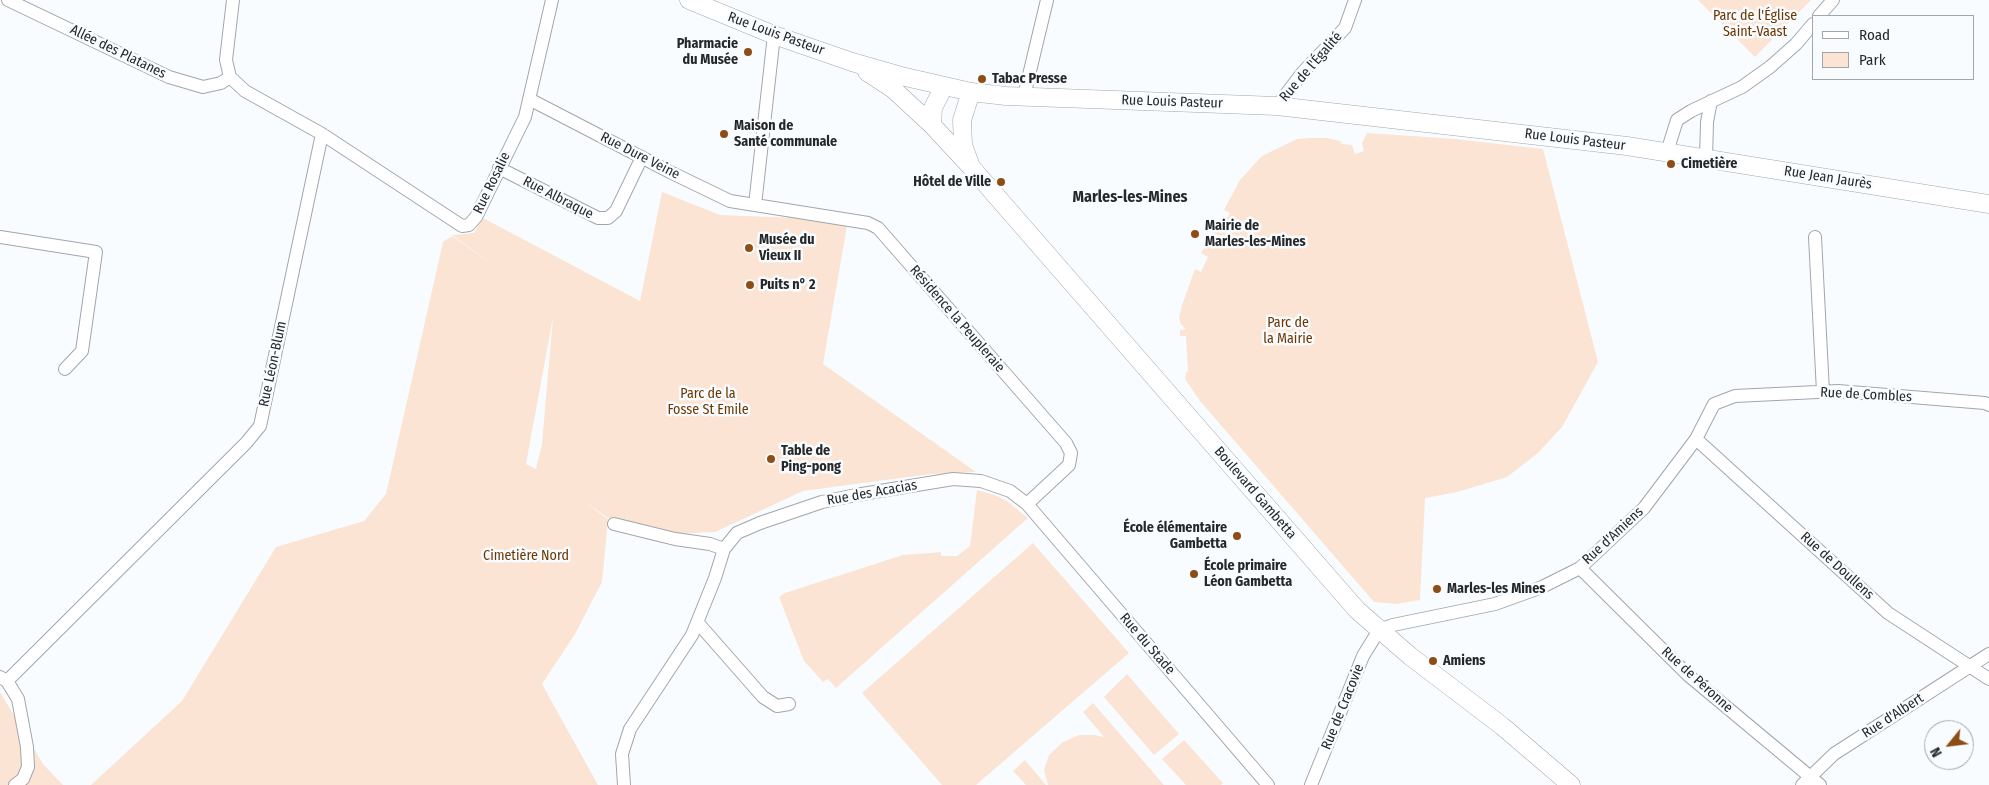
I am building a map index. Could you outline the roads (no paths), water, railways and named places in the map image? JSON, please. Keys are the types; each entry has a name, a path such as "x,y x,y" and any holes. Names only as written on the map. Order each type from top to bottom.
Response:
{"main road":[{"name":"Rue Louis Pasteur","path":"690,0 774,35 852,62 971,92 1024,96 1277,106 1667,152"},
{"name":"Boulevard Gambetta","path":"852,62 892,89 932,126 971,167 1357,610 1379,630 1502,726 1571,785"},
{"path":"932,126 933,108 944,86"},
{"name":"Boulevard Gambetta","path":"971,92 962,120 963,145 971,167"},
{"name":"Rue Jean Jaurès","path":"1667,152 1989,204"}],"street":[{"name":"Allée des Platanes","path":"8,0 170,77 203,87 221,83 230,77"},
{"path":"233,0 226,60 230,77 245,91 322,134"},
{"name":"Rue Rosalie","path":"322,134 462,226 469,225 476,217 525,117 552,0"},
{"path":"1024,96 1047,0"},
{"name":"Rue de l'Égalité","path":"1277,106 1303,72 1345,28 1355,0"},
{"path":"1820,15 1833,0"},
{"path":"1667,152 1678,120 1690,111 1742,87 1770,67 1796,44 1812,25"},
{"path":"755,205 774,35"},
{"name":"Rue Dure Veine","path":"528,99 730,201 755,205"},
{"path":"1706,159 1707,122 1711,101"},
{"name":"Rue Léon-Blum","path":"3,679 246,443 260,426 322,134"},
{"name":"Rue Albraque","path":"499,168 598,218 608,218 616,211 642,157"},
{"name":"Résidence la Peupleraie","path":"755,205 868,223 878,228 1066,443 1071,453 1068,465 1027,504"},
{"path":"1815,236 1823,392"},
{"path":"0,237 96,252 82,351 65,369"},
{"name":"Rue de Combles","path":"1714,404 1735,396 1838,391 1985,403 1989,405"},
{"name":"Rue d'Amiens","path":"1379,630 1393,625 1495,604 1542,587 1580,568 1644,508 1696,439 1714,404"},
{"name":"Rue de Doullens","path":"1696,439 1888,613 1989,679"},
{"name":"Rue des Acacias","path":"624,785 622,754 630,729 698,623 724,549 737,533 785,513 822,502 953,479 981,481 1010,491 1027,504"},
{"name":"Rue du Stade","path":"1027,504 1268,785"},
{"path":"614,524 675,539 710,544 724,549"},
{"name":"Rue de Péronne","path":"1580,568 1688,675 1806,781 1820,785"},
{"path":"698,623 763,697 777,706 789,704"},
{"name":"Rue de Cracovie","path":"1311,785 1363,656 1379,630"},
{"name":"Rue d'Albert","path":"1806,781 1834,754 1989,654"},
{"path":"3,679 18,698 27,747 28,767 23,779 16,785"}],"place":[{"name":"Pharmacie du Musée","path":"748,52"},
{"name":"Tabac Presse","path":"982,79"},
{"name":"Maison de Santé communale","path":"724,134"},
{"name":"Cimetière","path":"1671,164"},
{"name":"Hôtel de Ville","path":"1001,182"},
{"name":"Mairie de Marles-les-Mines","path":"1195,234"},
{"name":"Musée du Vieux II","path":"749,248"},
{"name":"Puits n° 2","path":"750,285"},
{"name":"Table de Ping-pong","path":"771,459"},
{"name":"École élémentaire Gambetta","path":"1237,536"},
{"name":"École primaire Léon Gambetta","path":"1194,574"},
{"name":"Marles-les Mines","path":"1437,589"},
{"name":"Amiens","path":"1433,661"}],"district":[{"name":"Marles-les-Mines","path":"1130,198"}],"park label":[{"name":"Parc de l'Église Saint-Vaast","path":"1755,24"},
{"name":"Parc de la Mairie","path":"1288,332"},
{"name":"Parc de la Fosse St Emile","path":"708,402"},
{"name":"Cimetière Nord","path":"526,556"}]}
